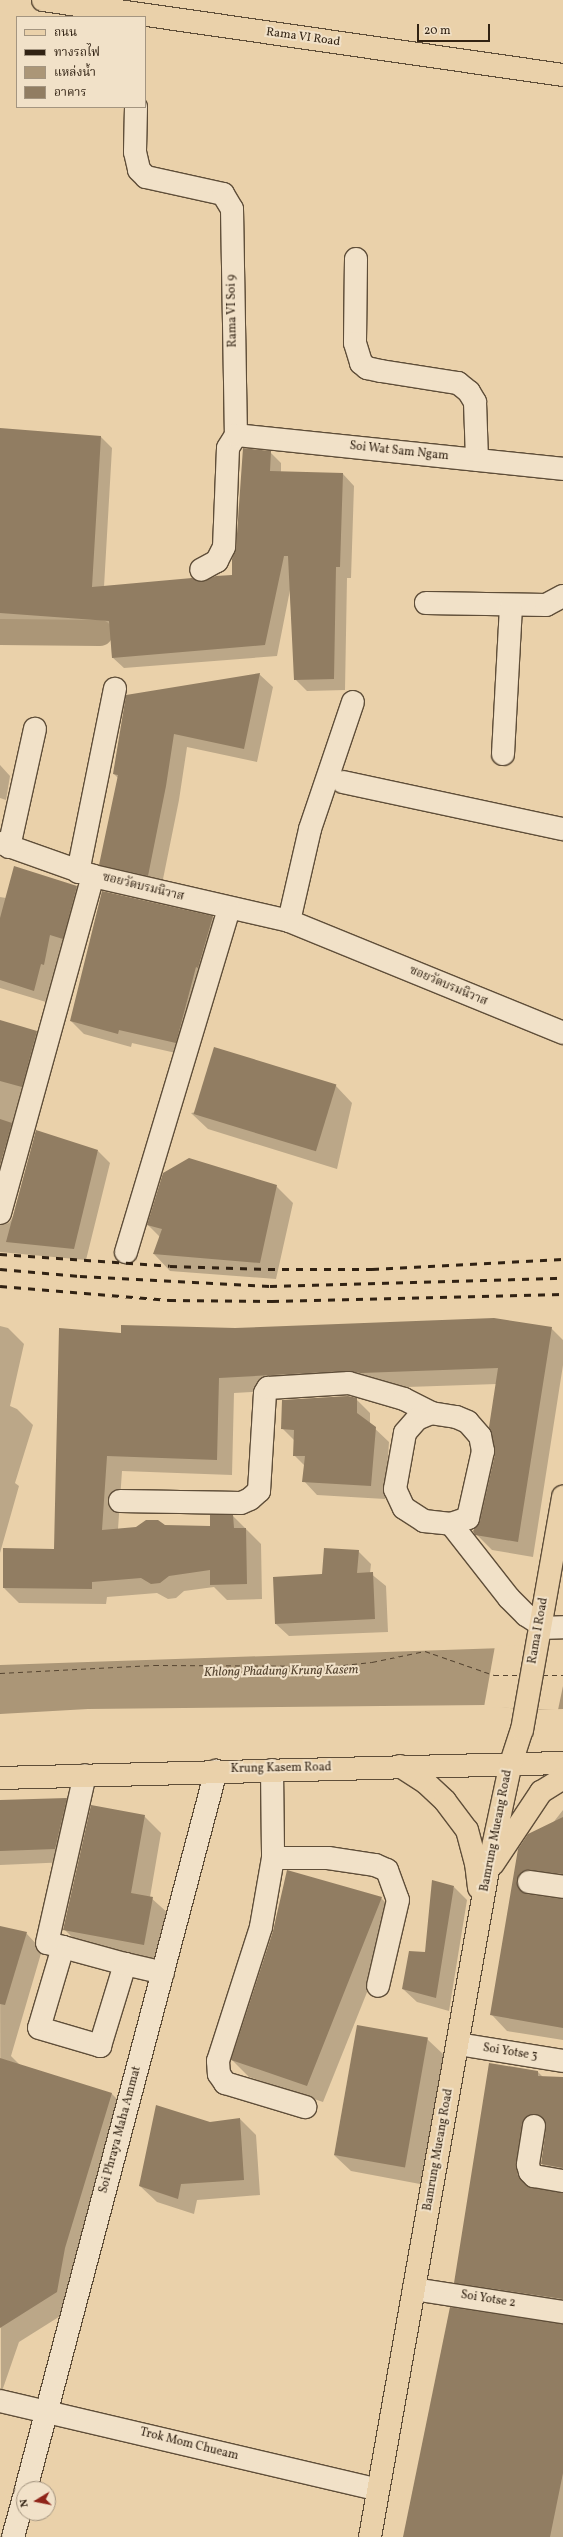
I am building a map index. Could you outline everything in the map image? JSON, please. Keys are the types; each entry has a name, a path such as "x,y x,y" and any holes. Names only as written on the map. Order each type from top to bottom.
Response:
{"main road":[{"name":"Rama VI Road","path":"43,0 139,11 563,74"},
{"name":"Rama I Road","path":"511,1763 522,1730 563,1497"},
{"name":"Krung Kasem Road","path":"0,1778 511,1763 563,1763"},
{"name":"Bamrung Mueang Road","path":"370,2537 488,1870 511,1763"},
{"path":"400,1766 426,1783 445,1801 467,1830 476,1864 482,1908"},
{"path":"488,1870 515,1834 541,1792 563,1778"}],"street":[{"name":"Rama VI Soi 9","path":"136,108 135,152 139,170 146,177 223,194 232,209 236,435 228,448 222,554 201,570"},
{"path":"356,259 355,343 361,363 367,368 381,371 458,383 469,392 475,402 476,460"},
{"name":"Soi Wat Sam Ngam","path":"236,435 563,469"},
{"path":"426,603 511,606 552,604 563,596"},
{"path":"503,754 511,606"},
{"path":"0,1213 86,874 115,689"},
{"path":"289,922 310,829 353,702"},
{"path":"5,845 34,730"},
{"path":"343,782 563,829"},
{"name":"ซอยวัดบรมนิวาส","path":"5,845 86,874 289,922 563,1033"},
{"path":"126,1252 230,909"},
{"path":"120,1501 241,1503 259,1491 265,1393 268,1388 349,1383 404,1399 431,1413 456,1417 468,1422 480,1436 483,1450 468,1518 451,1524 424,1521 404,1508 396,1489 405,1433 416,1419 431,1413"},
{"path":"451,1524 509,1598 526,1615 540,1626 563,1627"},
{"path":"272,1770 273,1858 261,1927 218,2061 219,2074 226,2083 304,2107"},
{"name":"Soi Phraya Maha Ammat","path":"28,2481 216,1771"},
{"path":"85,1775 47,1943 163,1974"},
{"path":"273,1858 328,1858 374,1864 387,1870 398,1900 378,1986"},
{"path":"529,1882 563,1887"},
{"path":"63,1947 39,2028 100,2046 125,1964"},
{"name":"Soi Yotse 3","path":"458,2044 563,2061"},
{"path":"534,2126 528,2165 530,2172 534,2176 563,2181"},
{"name":"Soi Yotse 2","path":"414,2289 563,2312"},
{"name":"Trok Mom Chueam","path":"0,2401 47,2410 378,2490"},
{"path":"14,2537 18,2521"}],"water":[{"name":"Khlong Phadung Krung Kasem","path":"563,1646 563,1709 526,1710 485,1705 88,1709 0,1714 0,1665"}],"pier":[{"path":"563,1644 563,1686 558,1710 484,1707 495,1646"}],"building":[{"path":"0,428 101,436 92,587 192,578 201,582 216,576 232,575 232,559 236,548 243,448 271,451 270,471 343,473 340,567 336,567 334,679 294,680 288,556 284,556 265,645 112,658 109,621 0,613"},
{"path":"260,673 244,749 174,734 166,786 148,876 99,865 118,775 113,774 126,695"},
{"path":"14,866 77,886 63,939 50,935 44,965 41,964 34,991 0,980 0,918"},
{"path":"102,891 213,916 198,968 196,967 176,1043 119,1030 118,1034 70,1021"},
{"path":"0,1020 37,1031 22,1087 0,1081"},
{"path":"214,1047 336,1084 316,1151 194,1114"},
{"path":"0,1119 12,1123 0,1166"},
{"path":"36,1130 98,1150 74,1249 6,1242"},
{"path":"189,1158 277,1185 260,1263 153,1254 162,1229 147,1225 163,1173"},
{"path":"494,1318 552,1327 518,1542 475,1535 473,1531 480,1521 495,1454 489,1427 498,1368 361,1373 348,1371 219,1378 217,1460 107,1456 102,1530 136,1527 146,1520 158,1520 165,1525 210,1526 210,1515 233,1515 234,1528 246,1528 247,1584 210,1585 210,1570 169,1576 160,1583 151,1584 141,1578 92,1582 92,1589 3,1588 3,1548 54,1549 59,1328 121,1333 121,1325 235,1328"},
{"path":"348,1396 357,1398 357,1413 376,1427 371,1486 302,1482 305,1456 293,1456 294,1430 281,1429 282,1400"},
{"path":"324,1548 359,1550 357,1573 373,1572 375,1619 275,1624 273,1577 322,1574"},
{"path":"67,1798 55,1849 0,1851 0,1800"},
{"path":"91,1805 145,1815 131,1893 153,1897 144,1945 63,1930"},
{"path":"563,1817 563,1874 525,1870 517,1881 518,1887 527,1894 563,1899 563,2028 490,2015 518,1849 528,1834"},
{"path":"287,1870 382,1897 307,2086 231,2060 273,1931"},
{"path":"432,1880 454,1886 436,1998 402,1989 409,1951 425,1952"},
{"path":"0,1926 27,1932 5,2005 0,2004"},
{"path":"357,2025 428,2038 405,2167 334,2155"},
{"path":"0,2058 112,2093 65,2248 57,2292 0,2328"},
{"path":"489,2063 538,2071 538,2076 563,2077 563,2168 541,2164 546,2128 542,2117 536,2114 529,2115 522,2124 516,2163 518,2176 526,2185 563,2193 563,2299 454,2283"},
{"path":"156,2105 210,2122 240,2118 244,2180 181,2184 178,2199 139,2186"},
{"path":"450,2307 563,2324 563,2473 550,2537 403,2537"}],"waterway":[{"path":"0,632 100,633"}],"ferry route":[{"path":"0,1673 154,1665 334,1666 372,1662 425,1651 494,1675 522,1675"},
{"path":"543,1675 563,1675"}],"railway":[{"path":"0,1254 170,1266 268,1269 372,1269 563,1259"},
{"path":"0,1269 80,1276 270,1286 563,1278"},
{"path":"0,1286 169,1300 272,1301 563,1294"}]}
